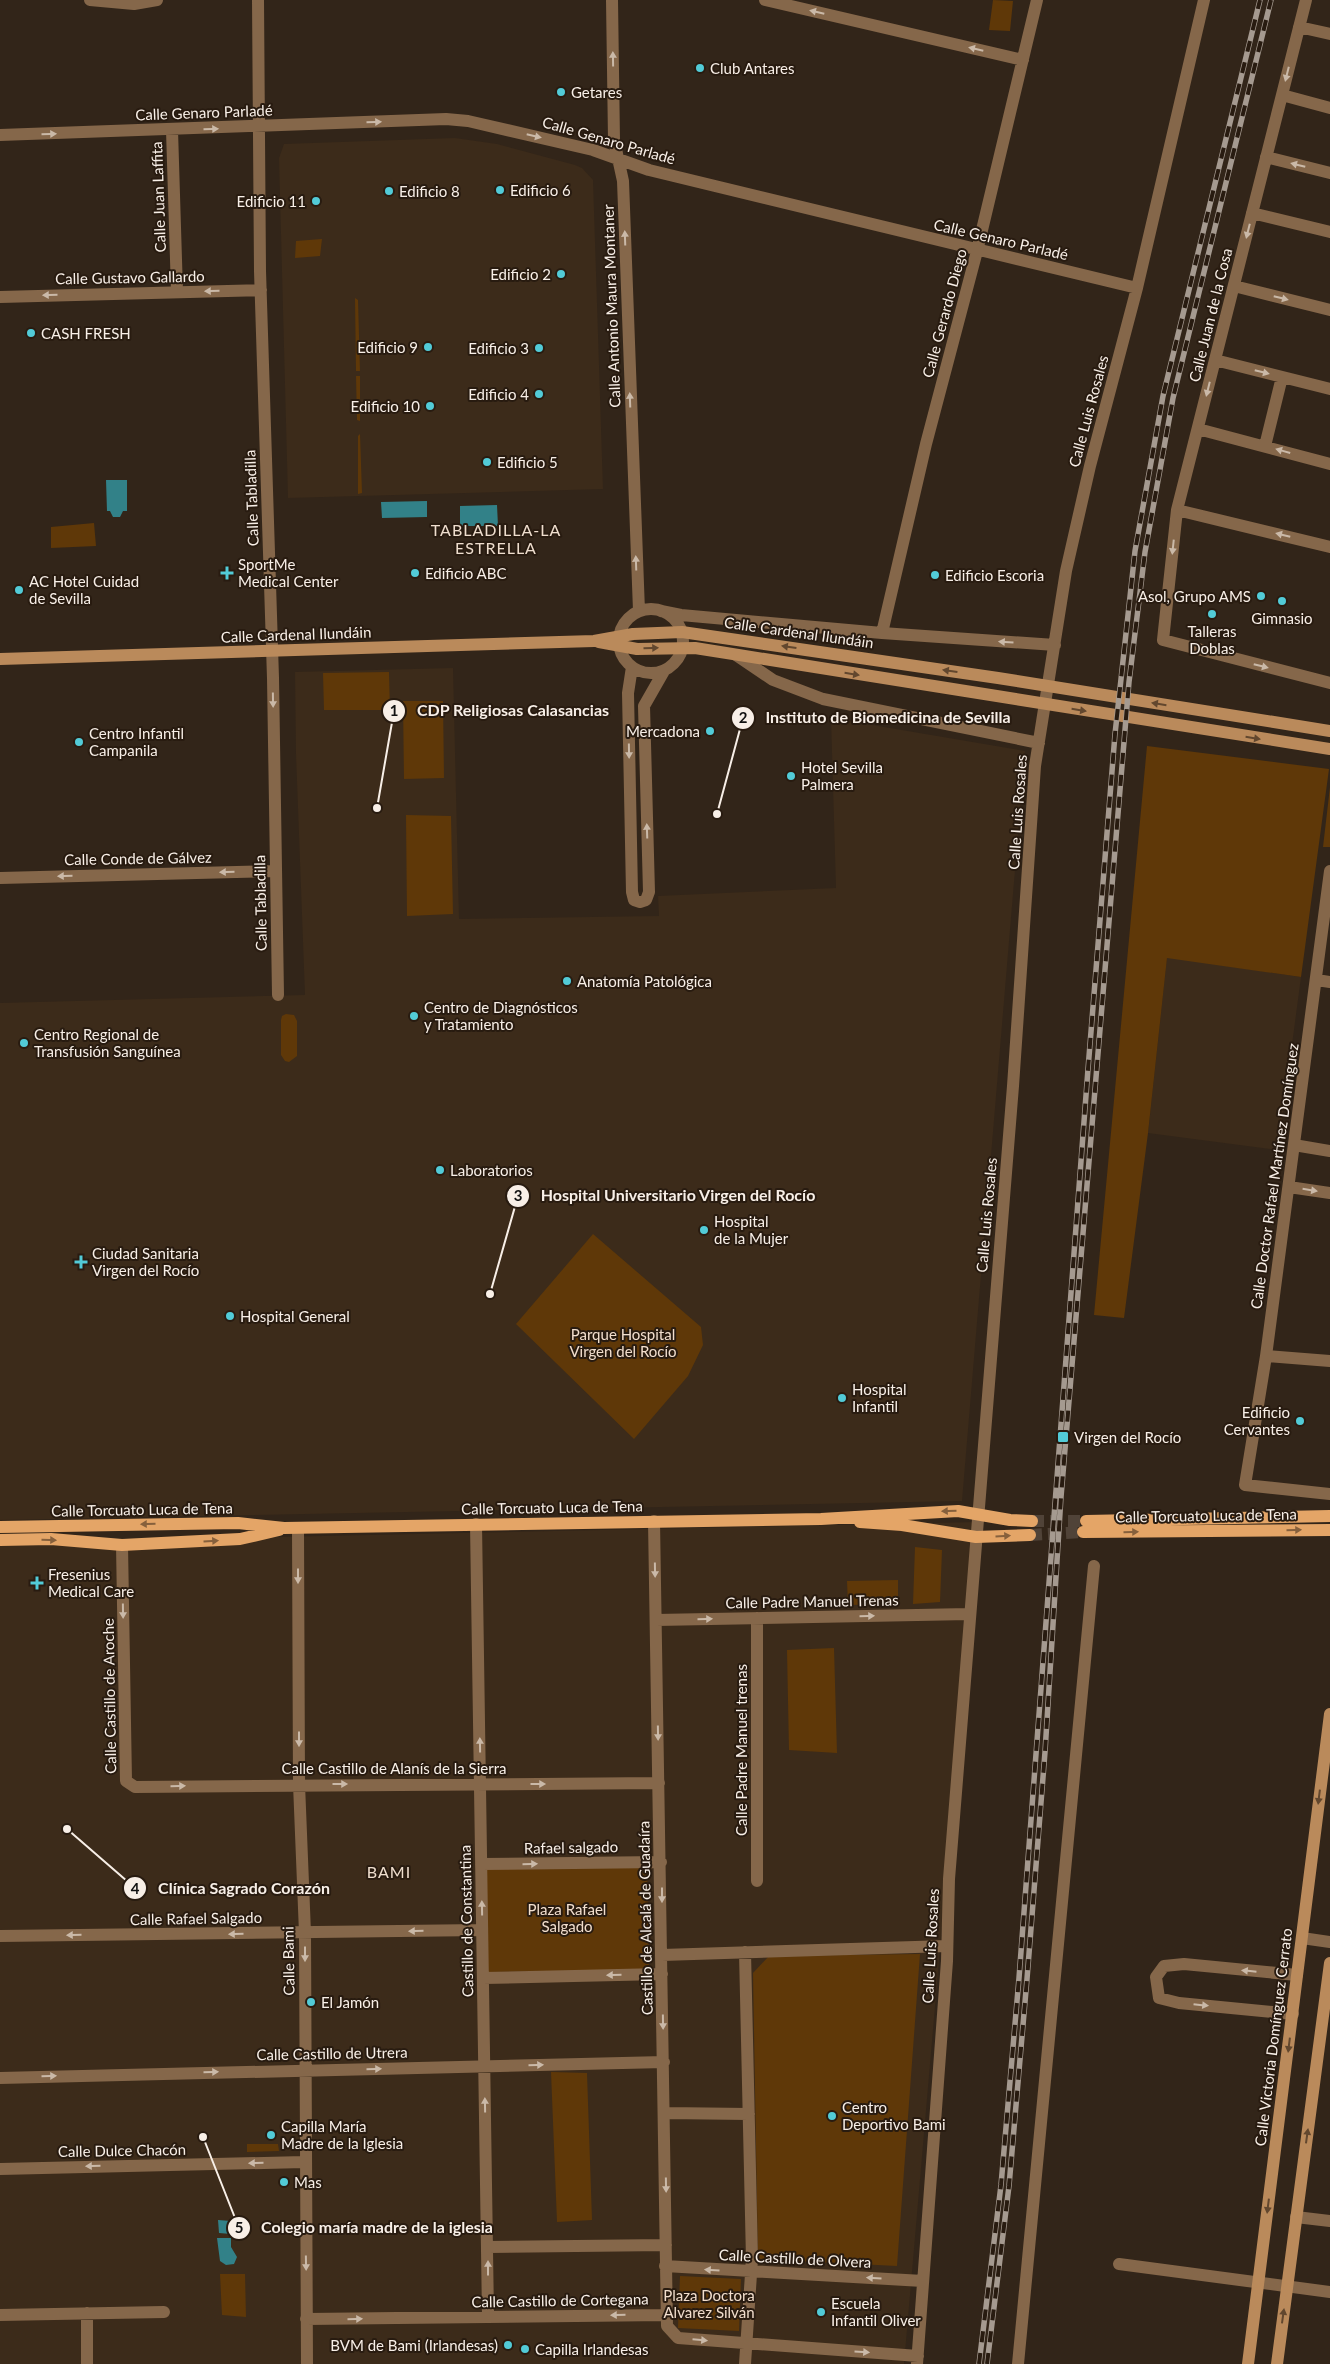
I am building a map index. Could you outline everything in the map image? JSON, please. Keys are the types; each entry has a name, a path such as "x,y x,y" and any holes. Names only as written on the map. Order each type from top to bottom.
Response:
{"main road":[{"name":"Calle Cardenal Ilundáin","path":"619,642 682,632 998,678 1330,730"},
{"name":"Calle Cardenal Ilundáin","path":"0,659 594,641 619,642 683,647 1330,749"},
{"name":"Calle Torcuato Luca de Tena","path":"0,1527 238,1523 298,1528 820,1519 931,1512 1032,1521"},
{"name":"Calle Torcuato Luca de Tena","path":"1330,1516 1084,1527 1330,1530"},
{"name":"Calle Torcuato Luca de Tena","path":"820,1519 902,1526 976,1537 1030,1535"},
{"name":"Calle Torcuato Luca de Tena","path":"0,1540 51,1539 122,1545 240,1539 284,1528"},
{"name":"Calle Victoria Domínguez Cerrato","path":"1248,2364 1330,1714"},
{"path":"1277,2364 1330,1963"}],"street":[{"path":"90,0 134,4 157,0"},
{"name":"Calle Tabladilla","path":"258,0 257,127 272,651 278,995"},
{"name":"Calle Antonio Maura Montaner","path":"612,0 614,140 623,181 639,611"},
{"path":"768,0 1023,60"},
{"name":"Calle Gerardo Diego","path":"882,634 926,444 977,251 1037,0"},
{"name":"Calle Luis Rosales","path":"917,2360 947,1946 949,1879 969,1614 1012,1106 1038,743 1052,670 1066,571 1090,466 1137,288 1204,0"},
{"name":"Calle Juan de la Cosa","path":"1306,0 1177,510 1163,640 1330,683"},
{"path":"1299,26 1330,34"},
{"path":"1282,95 1330,108"},
{"name":"Calle Genaro Parladé","path":"0,135 446,119 468,122 593,150 619,160 977,251 1137,288"},
{"name":"Calle Juan Laffita","path":"172,130 177,292"},
{"path":"1266,157 1330,173"},
{"path":"1252,213 1330,232"},
{"path":"1234,286 1330,310"},
{"name":"Calle Gustavo Gallardo","path":"0,297 261,290"},
{"path":"1215,360 1330,389"},
{"path":"1265,446 1282,377"},
{"path":"1198,429 1330,464"},
{"path":"1177,510 1330,547"},
{"name":"Calle Cardenal Ilundáin","path":"639,611 653,609 681,615 882,634 1055,645"},
{"path":"639,611 624,624 619,642 624,658 632,667 651,673 664,671"},
{"path":"632,667 628,693 631,867 632,896 640,902 648,898 644,706 664,671 676,661 683,647 682,632 674,619 661,611"},
{"name":"Calle Cardenal Ilundáin","path":"736,656 773,680 823,698 1038,743"},
{"path":"631,867 648,866"},
{"name":"Calle Conde de Gálvez","path":"0,878 276,871"},
{"name":"Calle Doctor Rafael Martínez Domínguez","path":"1330,871 1324,981 1294,1145 1266,1356 1245,1485 1330,1494"},
{"path":"1294,1145 1330,1151"},
{"path":"1289,1187 1330,1193"},
{"path":"1266,1356 1330,1362"},
{"name":"Castillo de Alcalá de Guadaíra","path":"654,1521 665,2113 666,2315"},
{"name":"Castillo de Constantina","path":"476,1524 488,2316"},
{"name":"Calle Bami","path":"298,1528 299,1784 306,2070 304,2162 307,2364"},
{"name":"Calle Castillo de Aroche","path":"122,1545 126,1781 130,1785"},
{"path":"1018,2364 1094,1566"},
{"name":"Calle Padre Manuel Trenas","path":"656,1620 969,1614"},
{"name":"Calle Padre Manuel trenas","path":"757,1881 758,1618"},
{"name":"Calle Castillo de Alanís de la Sierra","path":"130,1785 135,1787 299,1784 660,1783"},
{"name":"Rafael salgado","path":"481,1864 661,1862"},
{"name":"Calle Rafael Salgado","path":"0,1936 482,1930"},
{"path":"1302,1938 1330,1942"},
{"path":"662,1956 947,1946"},
{"path":"745,2364 751,2272 746,1952"},
{"path":"1292,2014 1179,2003 1159,1998 1156,1977 1164,1966 1184,1964 1298,1975"},
{"path":"483,1978 662,1974"},
{"name":"Calle Castillo de Utrera","path":"0,2078 664,2062"},
{"path":"665,2113 749,2114"},
{"name":"Calle Dulce Chacón","path":"0,2168 304,2162"},
{"path":"1296,2217 1330,2221"},
{"path":"488,2247 666,2245"},
{"path":"1119,2264 1330,2292"},
{"name":"Calle Castillo de Olvera","path":"666,2266 923,2281"},
{"path":"0,2315 164,2312"},
{"path":"87,2313 87,2364"},
{"name":"Calle Castillo de Cortegana","path":"306,2319 666,2315 668,2326 678,2338 917,2360"}],"shaded area":[{"path":"455,138 497,144 575,165 582,168 593,180 603,489 288,498 279,158 284,144"},
{"path":"453,668 459,919 659,916 658,896 836,888 831,718 1025,751 962,1501 0,1520 0,1003 305,995 296,754 295,672"},
{"path":"1167,957 1301,977 1278,1150 1148,1133"},
{"path":"977,1522 904,2364 0,2364 0,1543"}],"green space":[{"path":"993,0 1013,1 1010,31 989,30"},
{"path":"322,239 320,256 295,258 296,241"},
{"path":"355,298 358,300 360,371 356,371"},
{"path":"356,376 360,376 360,421 357,420"},
{"path":"360,434 362,493 358,494 358,436"},
{"path":"94,523 96,546 51,548 51,527"},
{"path":"389,672 390,710 324,710 323,673"},
{"path":"403,701 443,701 444,778 404,779"},
{"path":"1147,746 1329,769 1301,977 1167,958 1148,1133 1124,1318 1094,1315"},
{"path":"1330,787 1330,847 1323,847"},
{"path":"406,815 451,816 453,914 407,916"},
{"path":"286,1014 294,1015 297,1021 297,1056 289,1062 285,1061 281,1055 281,1020 282,1016"},
{"name":"Parque Hospital Virgen del Rocío","path":"593,1234 701,1327 703,1345 688,1376 634,1439 516,1324"},
{"path":"915,1547 942,1550 940,1602 913,1604"},
{"path":"898,1580 898,1604 848,1605 847,1581"},
{"path":"834,1648 837,1753 789,1750 787,1650"},
{"name":"Plaza Rafael Salgado","path":"647,1865 649,1970 488,1972 486,1866"},
{"name":"Centro Deportivo Bami","path":"920,1954 897,2266 758,2259 753,1973 769,1956"},
{"path":"551,2072 587,2073 592,2220 557,2222"},
{"path":"247,2144 278,2144 279,2151 247,2152"},
{"path":"220,2274 245,2274 246,2317 222,2315"},
{"name":"Plaza Doctora Alvarez Silván","path":"680,2276 741,2279 739,2331 678,2328"}],"water":[{"path":"106,480 127,480 127,511 123,511 120,517 113,517 110,511 107,511"},
{"path":"427,501 427,517 382,518 381,502"},
{"path":"497,505 498,526 460,526 460,506"},
{"path":"218,2220 231,2221 231,2234 219,2233"},
{"path":"217,2238 231,2238 231,2247 237,2257 234,2264 226,2265 220,2261"}],"tunnel":[{"path":"1032,1521 1086,1521"},
{"path":"1030,1535 1083,1532"}],"railway":[{"path":"979,2364 1001,2185 1019,1978 1115,734 1135,551 1163,396 1260,0"},
{"path":"987,2364 1009,2186 1027,1979 1045,1752 1061,1497 1129,682 1145,552 1173,398 1271,0"}],"place":[{"name":"Club Antares","path":"700,68"},
{"name":"Getares","path":"561,92"},
{"name":"Edificio 6","path":"500,190"},
{"name":"Edificio 8","path":"389,191"},
{"name":"Edificio 11","path":"316,201"},
{"name":"Edificio 2","path":"561,274"},
{"name":"CASH FRESH","path":"31,333"},
{"name":"Edificio 9","path":"428,347"},
{"name":"Edificio 3","path":"539,348"},
{"name":"Edificio 4","path":"539,394"},
{"name":"Edificio 10","path":"430,406"},
{"name":"Edificio 5","path":"487,462"},
{"name":"SportMe Medical Center","path":"227,573"},
{"name":"Edificio ABC","path":"415,573"},
{"name":"Edificio Escoria","path":"935,575"},
{"name":"AC Hotel Cuidad de Sevilla","path":"19,590"},
{"name":"Asol, Grupo AMS","path":"1261,596"},
{"name":"Gimnasio","path":"1282,601"},
{"name":"Talleras Doblas","path":"1212,614"},
{"name":"Mercadona","path":"710,731"},
{"name":"Centro Infantil Campanila","path":"79,742"},
{"name":"Hotel Sevilla Palmera","path":"791,776"},
{"name":"CDP Religiosas Calasancias","path":"377,808"},
{"name":"Instituto de Biomedicina de Sevilla","path":"717,814"},
{"name":"Anatomía Patológica","path":"567,981"},
{"name":"Centro de Diagnósticos y Tratamiento","path":"414,1016"},
{"name":"Centro Regional de Transfusión Sanguínea","path":"24,1043"},
{"name":"Laboratorios","path":"440,1170"},
{"name":"Hospital de la Mujer","path":"704,1230"},
{"name":"Ciudad Sanitaria Virgen del Rocío","path":"81,1262"},
{"name":"Hospital Universitario Virgen del Rocío","path":"490,1294"},
{"name":"Hospital General","path":"230,1316"},
{"name":"Hospital Infantil","path":"842,1398"},
{"name":"Edificio Cervantes","path":"1300,1421"},
{"name":"Virgen del Rocío","path":"1063,1437"},
{"name":"Fresenius Medical Care","path":"37,1583"},
{"name":"Clínica Sagrado Corazón","path":"67,1829"},
{"name":"El Jamón","path":"311,2002"},
{"name":"Centro Deportivo Bami","path":"832,2116"},
{"name":"Capilla María Madre de la Iglesia","path":"271,2135"},
{"name":"Colegio maría madre de la iglesia","path":"203,2137"},
{"name":"Mas","path":"284,2182"},
{"name":"Escuela Infantil Oliver","path":"821,2312"},
{"name":"BVM de Bami (Irlandesas)","path":"508,2345"},
{"name":"Capilla Irlandesas","path":"525,2349"}],"district":[{"name":"TABLADILLA-LA ESTRELLA","path":"496,538"},
{"name":"BAMI","path":"389,1871"}]}
